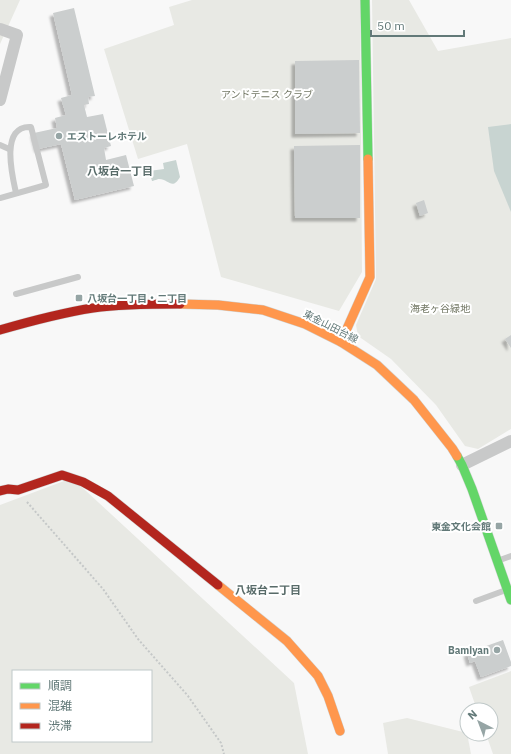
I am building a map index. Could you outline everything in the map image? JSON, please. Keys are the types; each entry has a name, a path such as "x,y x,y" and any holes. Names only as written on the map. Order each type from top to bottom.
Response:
{"street":[{"path":"341,342 370,277 366,0"},
{"path":"0,28 17,35 0,100"},
{"name":"東金山田台線","path":"0,330 46,316 94,308 160,304 218,305 263,310 305,324 341,342 377,365 414,400 441,433 462,465 472,489 511,600"},
{"path":"462,465 511,441"},
{"path":"0,492 8,489 18,490 62,474 83,482 108,496 287,641 318,676 328,696 340,731"}],"lane":[{"path":"0,198 46,185 31,127 24,127 12,136 9,149 16,193"},
{"path":"0,145 9,149"},
{"path":"16,294 78,277"},
{"path":"497,561 511,556"},
{"path":"476,601 507,590"}],"path":[{"path":"18,490 103,590 138,639 188,696 221,743 224,754"}],"green space":[{"path":"0,0 20,0 0,44"},
{"name":"アンドテニス クラブ","path":"192,0 360,0 362,272 339,311 221,277 187,144 138,159 104,49 174,25 169,7"},
{"name":"海老ヶ谷緑地","path":"372,0 409,0 438,51 511,38 511,429 478,449 465,446 436,405 391,359 358,336 356,325 376,279"},
{"path":"72,478 294,683 308,754 0,754 0,505"},
{"path":"511,671 511,754 493,754 489,742 499,742 499,702 474,702 469,687"},
{"path":"407,718 459,731 459,742 469,742 471,754 388,754 383,723"}],"shaded area":[{"path":"511,124 511,212 494,171 488,127"},
{"path":"176,160 180,177 175,183 172,184 162,179 152,181 149,171 164,169 163,163"}],"building":[{"path":"74,8 95,96 88,97 89,104 84,105 87,117 103,114 111,146 104,148 106,160 126,155 134,186 75,200 61,144 38,149 34,133 57,128 55,118 66,115 61,98 72,95 53,13"},
{"path":"359,60 360,133 295,134 295,61"},
{"path":"360,145 360,218 295,218 294,146"},
{"path":"424,200 428,213 420,216 416,203"},
{"path":"511,335 511,348 505,339"},
{"path":"503,640 511,666 481,677 475,661 470,663 467,653"}],"traffic: fast":[{"path":"365,0 368,159"},
{"path":"457,456 472,489 511,600"}],"traffic: slow":[{"path":"341,342 370,277 368,159"},
{"path":"180,304 218,305 263,310 305,324 341,342 377,365 414,400 457,456"},
{"path":"218,585 287,641 318,676 328,696 340,731"}],"traffic: jam":[{"path":"0,330 69,312 93,308 125,305 180,304"},
{"path":"0,491 8,489 18,490 62,475 83,482 108,496 218,585"}],"place":[{"name":"エストーレホテル","path":"59,136"},
{"name":"八坂台一丁目・二丁目","path":"79,298"},
{"name":"東金文化会館","path":"499,526"},
{"name":"Bamiyan","path":"497,650"}],"district":[{"name":"八坂台一丁目","path":"120,171"},
{"name":"八坂台二丁目","path":"268,590"}]}
